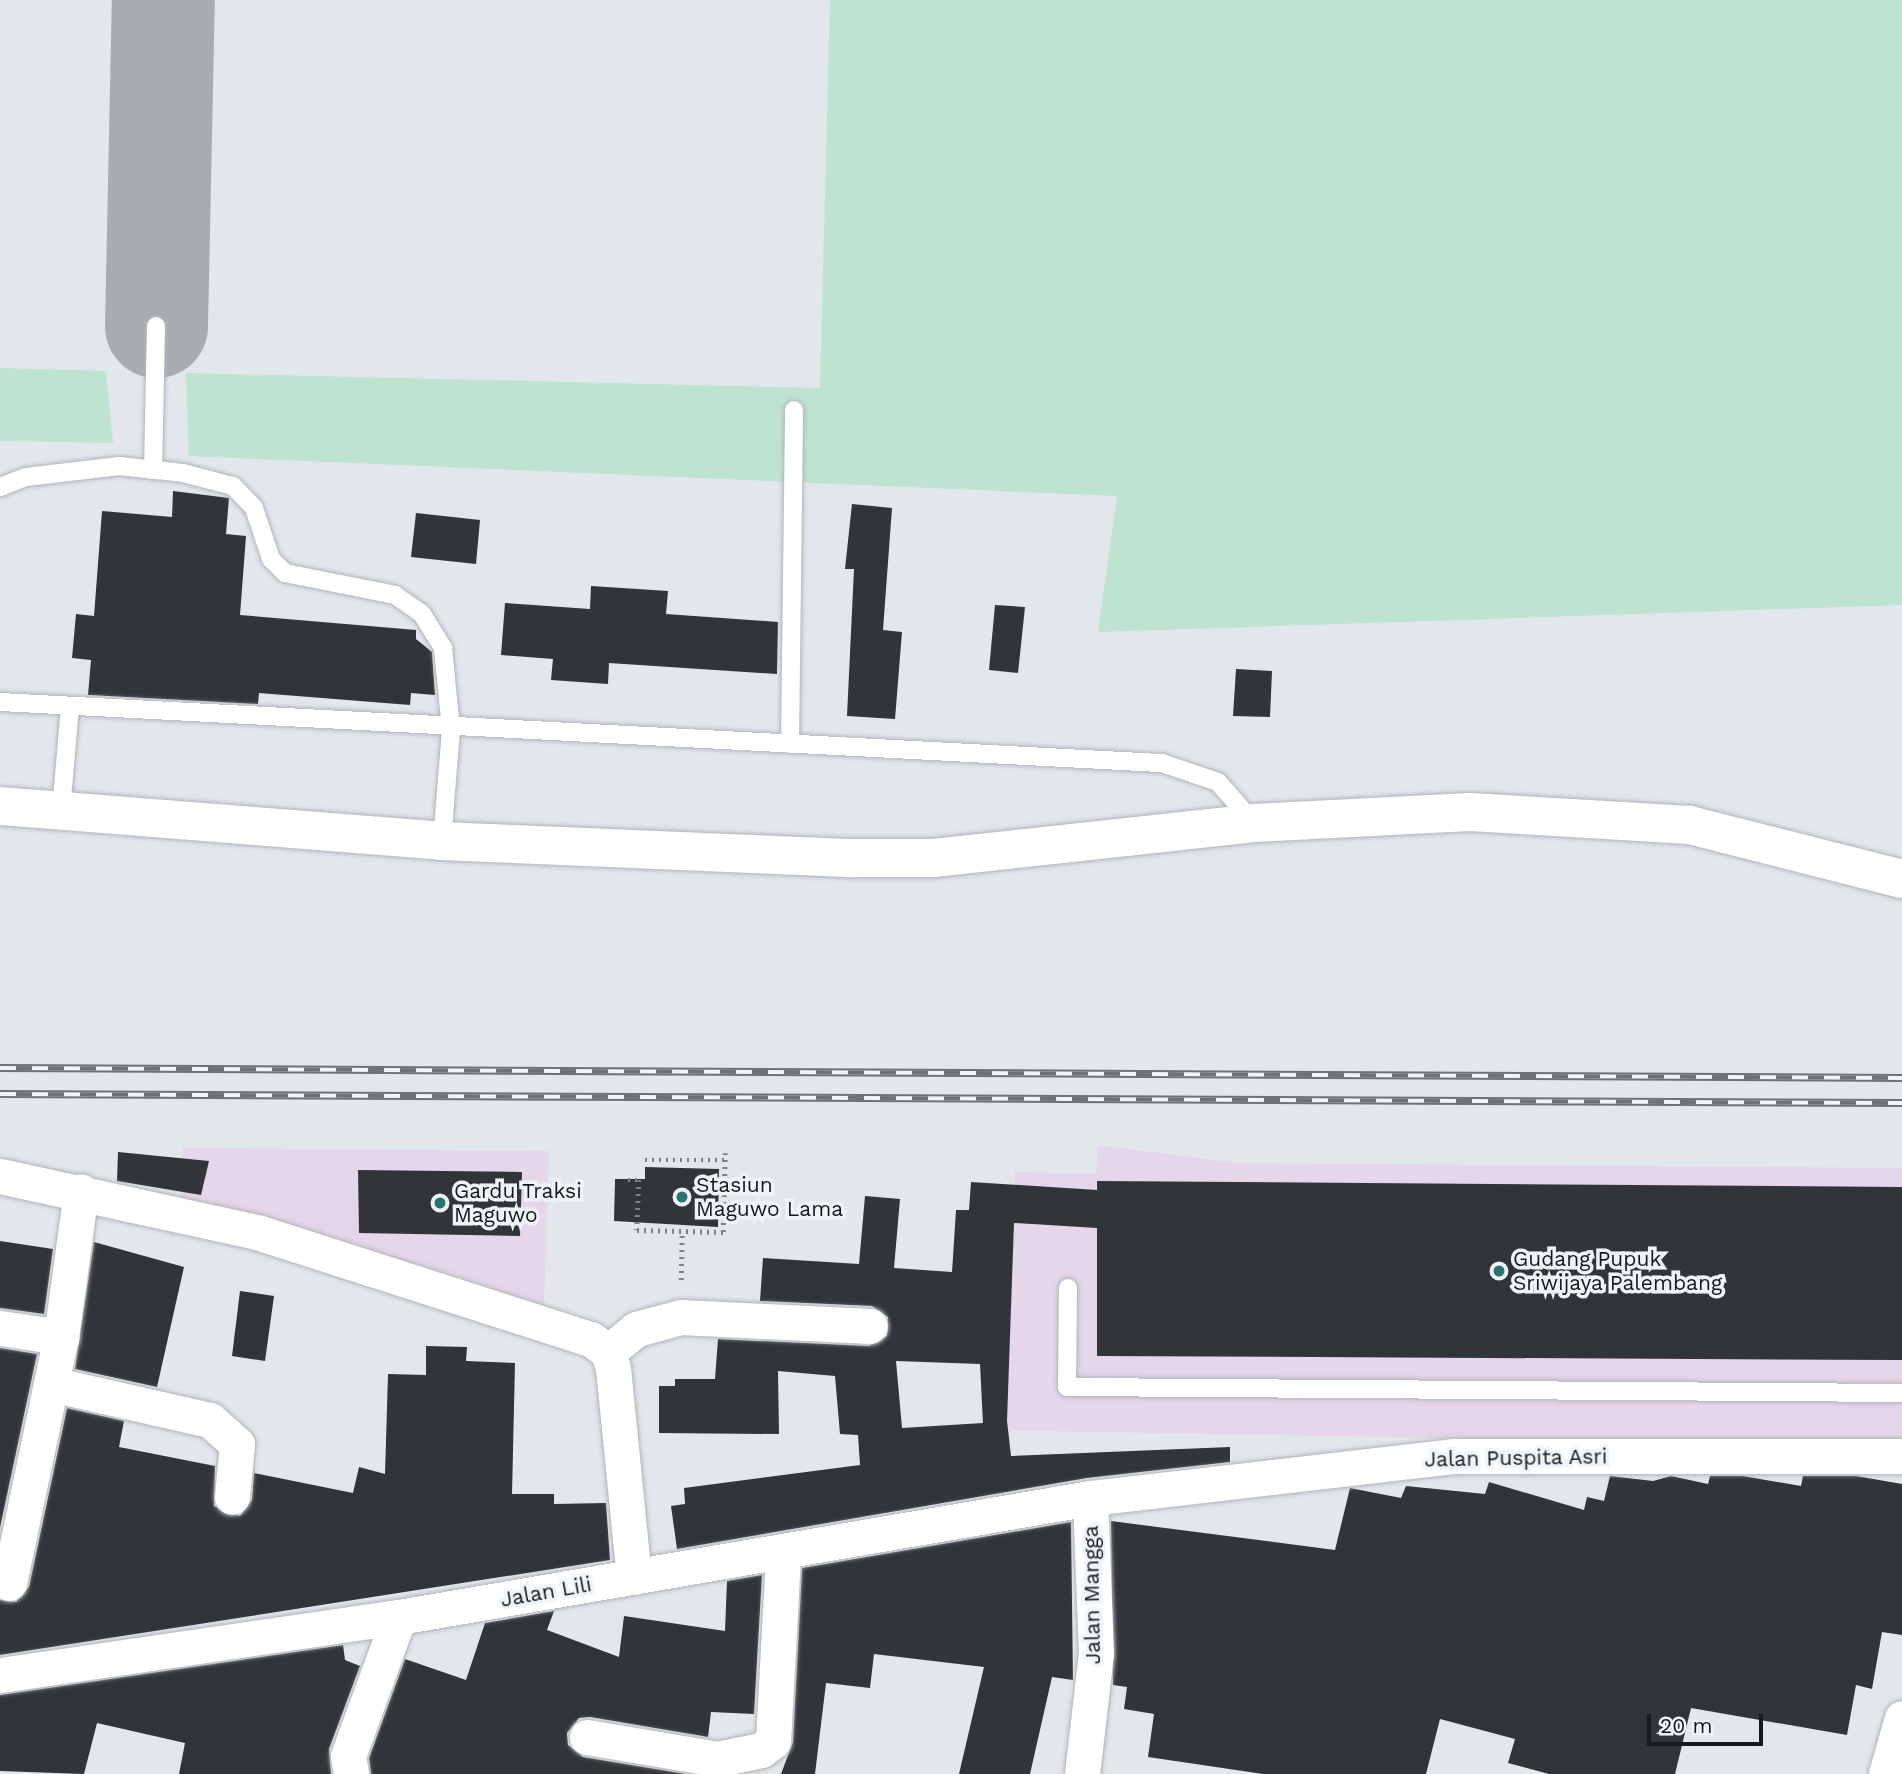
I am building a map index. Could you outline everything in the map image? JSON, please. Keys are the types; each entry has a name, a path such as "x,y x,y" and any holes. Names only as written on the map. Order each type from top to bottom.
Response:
{"street":[{"path":"0,806 442,841 933,858 1254,823 1471,812 1690,825 1902,879"},
{"path":"0,1176 81,1191 270,1236 541,1318 608,1352"},
{"path":"9,1583 61,1337 81,1191"},
{"path":"608,1352 636,1329 681,1317 870,1326"},
{"path":"0,1328 61,1337"},
{"path":"608,1352 634,1577"},
{"path":"51,1384 211,1420 237,1444 232,1497"},
{"name":"Jalan Puspita Asri","path":"1090,1498 1455,1456 1902,1456"},
{"name":"Jalan Lili","path":"0,1675 399,1617 783,1555 1090,1498"},
{"name":"Jalan Mangga","path":"1082,1774 1096,1653 1090,1498"},
{"path":"587,1737 716,1766 761,1750 774,1741 783,1555"},
{"path":"351,1774 348,1756 399,1617"},
{"path":"1886,1774 1902,1718"}],"lane":[{"path":"153,470 156,326"},
{"path":"790,744 794,410"},
{"path":"0,487 26,477 119,466 233,486 254,508 271,559 285,573 395,595 422,614 443,648 451,730 442,841"},
{"path":"0,702 451,730 1162,763 1218,782 1254,823"},
{"path":"61,811 70,706"},
{"path":"1068,1288 1067,1387 1902,1393"}],"path":[{"path":"628,1180 639,1180 638,1230 723,1232 725,1153"},
{"path":"645,1160 725,1160"},
{"path":"681,1317 682,1232"}],"shaded area":[{"path":"1098,1145 1237,1163 1902,1168 1902,1446 981,1430 981,1364 1009,1365 1015,1172 1096,1174"},
{"path":"183,1148 549,1151 544,1306 459,1276 181,1199"}],"green space":[{"path":"830,0 1902,0 1902,605 1098,632 1117,496 189,456 186,373 820,388"},
{"path":"0,368 106,371 113,443 0,441"}],"building":[{"path":"173,491 229,498 226,534 246,536 240,615 416,630 416,639 432,652 435,695 411,693 410,705 259,693 258,704 88,695 91,660 72,658 76,614 94,616 102,511 172,517"},
{"path":"852,504 892,508 883,630 902,632 895,719 847,716 854,569 845,569"},
{"path":"416,513 480,520 476,564 411,557"},
{"path":"591,586 668,591 666,614 778,622 777,674 609,663 608,684 551,680 553,659 501,655 505,603 590,609"},
{"path":"995,605 1025,607 1018,673 989,670"},
{"path":"1236,669 1272,671 1270,717 1233,716"},
{"path":"118,1152 209,1161 201,1195 117,1181"},
{"name":"Stasiun Maguwo Lama","path":"645,1167 719,1169 718,1227 614,1221 615,1179 645,1179"},
{"name":"Gardu Traksi Maguwo","path":"358,1170 522,1172 520,1236 359,1233"},
{"name":"Gudang Pupuk Sriwijaya Palembang","path":"1097,1181 1902,1187 1902,1360 1097,1356 1097,1228 1014,1223 1007,1421 1011,1456 1230,1447 1230,1462 1087,1478 677,1549 671,1506 685,1504 684,1488 860,1465 858,1435 840,1434 835,1376 778,1371 779,1434 659,1433 659,1386 675,1386 675,1379 715,1379 718,1339 869,1346 887,1336 888,1317 872,1306 760,1301 763,1258 859,1264 865,1196 900,1199 894,1268 952,1272 956,1210 969,1210 971,1182 1097,1190","holes":["896,1361 980,1364 983,1423 902,1428"]},
{"path":"0,1241 53,1249 44,1314 0,1308"},
{"path":"94,1242 184,1267 157,1387 75,1369"},
{"path":"240,1291 274,1296 265,1361 232,1356"},
{"path":"426,1346 467,1347 466,1361 515,1363 512,1494 554,1494 554,1504 606,1503 610,1560 0,1655 0,1600 16,1602 29,1587 67,1408 124,1421 119,1447 215,1466 214,1506 240,1516 252,1500 254,1473 353,1493 359,1467 385,1474 388,1374 426,1375"},
{"path":"0,1348 37,1354 0,1528"},
{"path":"1610,1476 1653,1481 1671,1476 1708,1484 1710,1476 1743,1476 1801,1486 1803,1476 1856,1476 1902,1484 1902,1635 1882,1632 1872,1689 1856,1685 1847,1735 1691,1708 1675,1774 1549,1774 1508,1763 1515,1739 1440,1719 1426,1774 1263,1774 1148,1757 1154,1714 1124,1709 1127,1687 1113,1685 1111,1521 1335,1550 1350,1488 1401,1498 1406,1486 1485,1494 1489,1482 1584,1510 1587,1497 1604,1501"},
{"path":"1071,1522 1073,1680 1052,1677 1030,1774 959,1774 984,1667 874,1654 870,1688 826,1683 815,1774 781,1774 793,1742 802,1568"},
{"path":"762,1575 754,1714 711,1712 708,1737 590,1717 579,1718 567,1733 568,1745 583,1757 686,1774 371,1774 369,1758 405,1659 466,1680 485,1623 554,1611 547,1630 619,1657 624,1616 725,1631 727,1581"},
{"path":"343,1645 345,1660 360,1666 329,1749 331,1774 179,1774 185,1743 97,1723 84,1774 0,1771 0,1695"}],"taxiway":[{"path":"156,326 163,0"}],"railway":[{"path":"0,1068 1902,1078"},
{"path":"0,1094 1902,1103"}],"place":[{"name":"Stasiun Maguwo Lama","path":"682,1197"},
{"name":"Gardu Traksi Maguwo","path":"440,1203"},
{"name":"Gudang Pupuk Sriwijaya Palembang","path":"1499,1271"}]}
